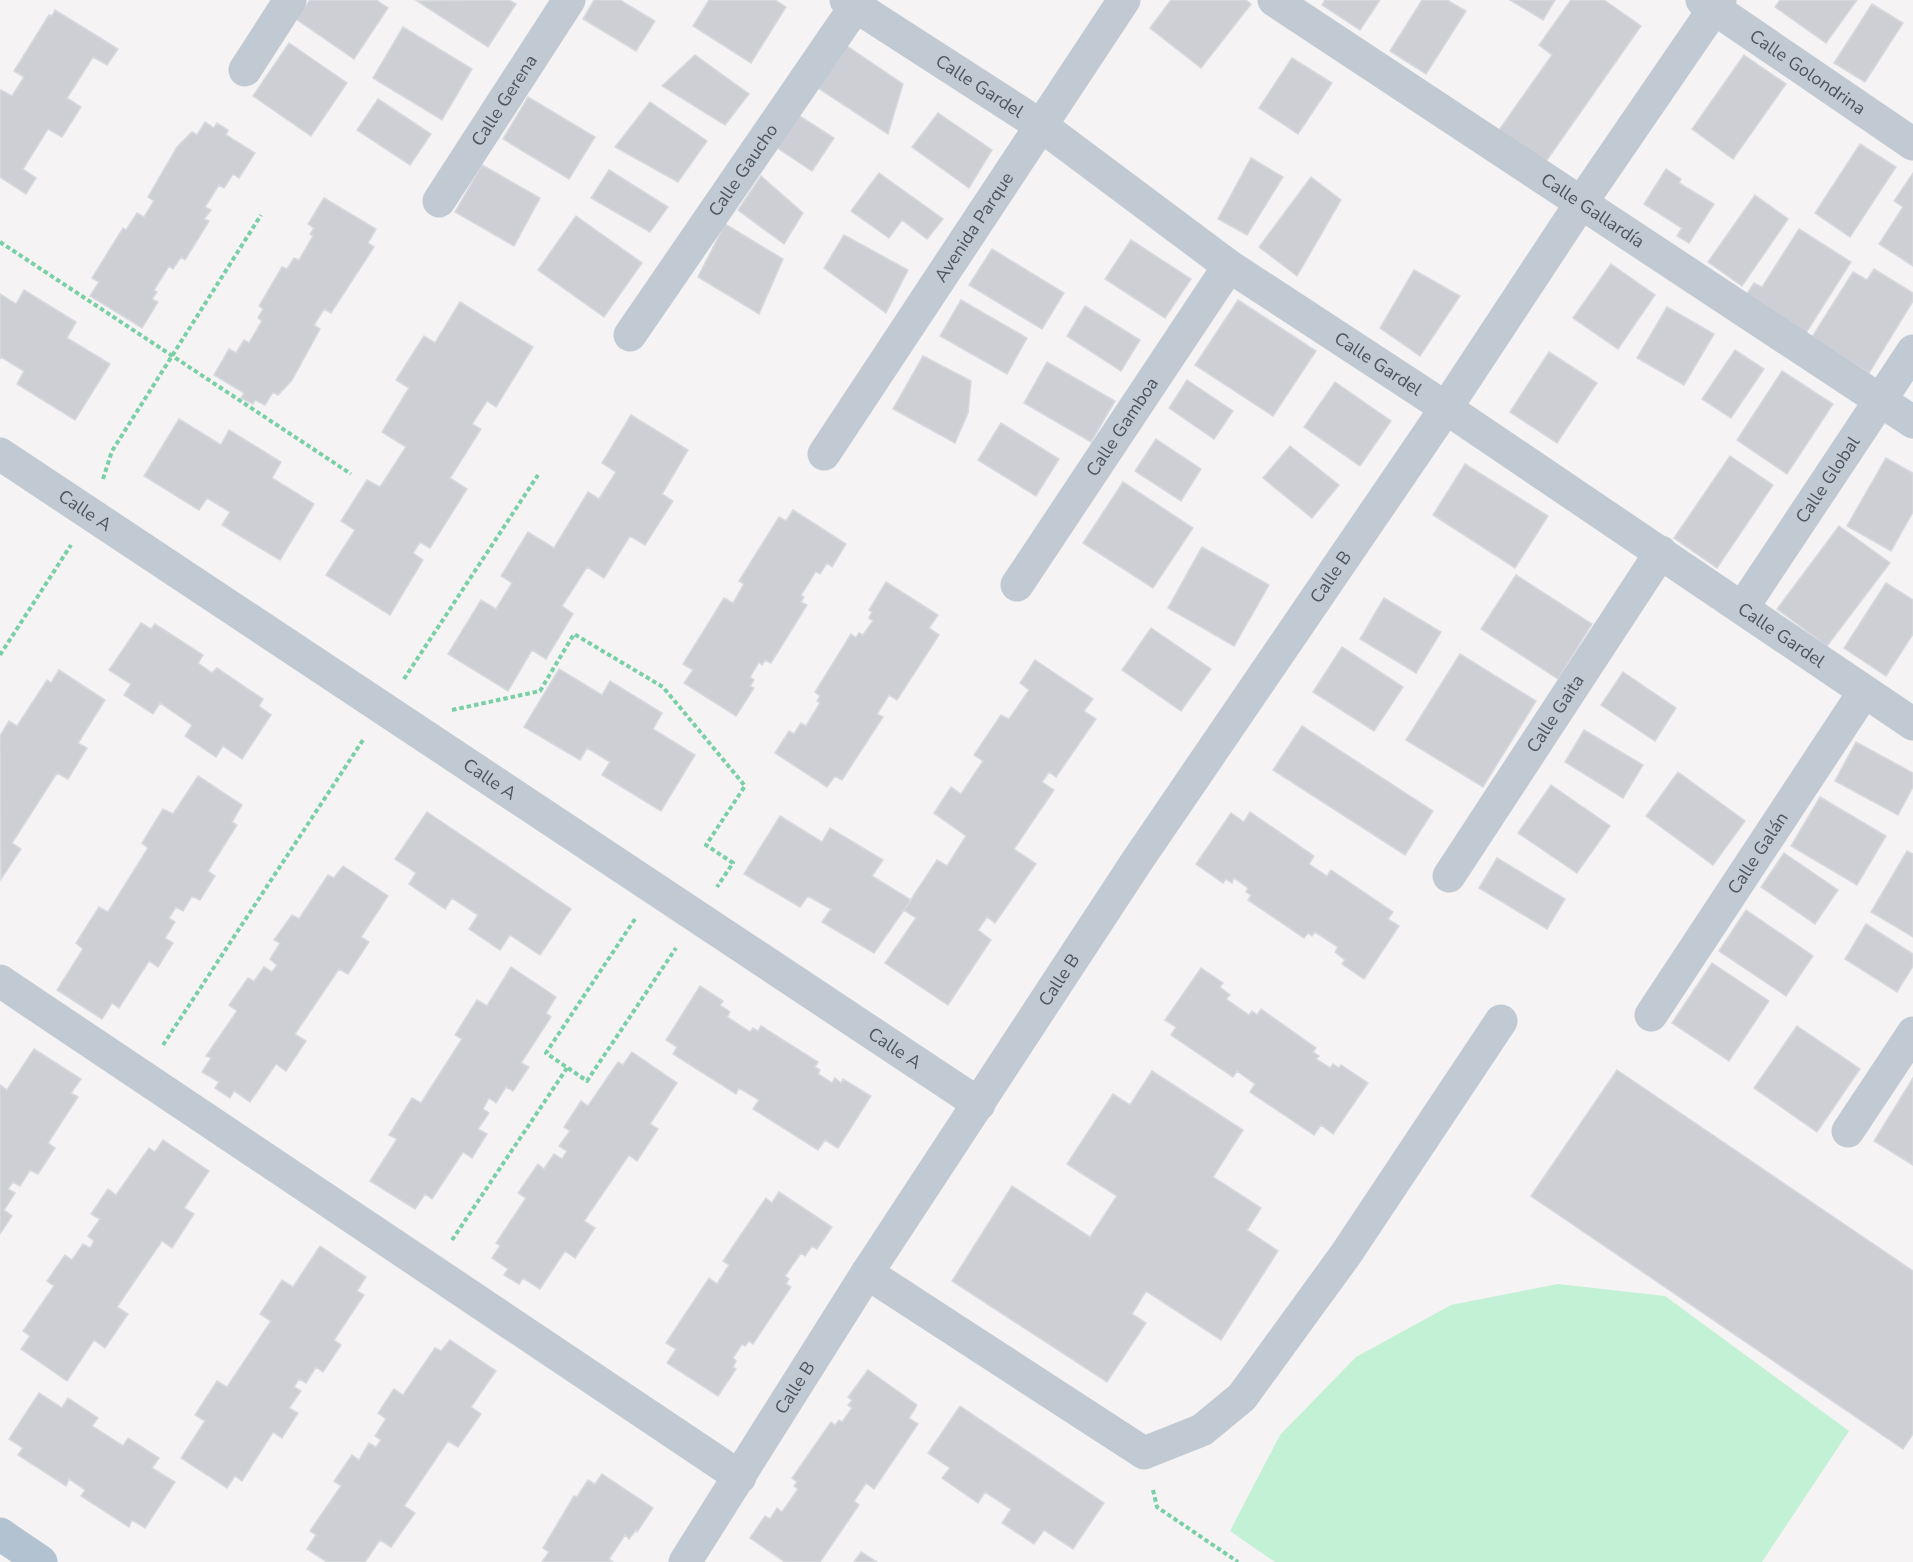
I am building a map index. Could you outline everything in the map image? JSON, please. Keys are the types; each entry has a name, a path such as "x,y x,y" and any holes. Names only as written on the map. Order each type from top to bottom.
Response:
{"main road":[{"path":"0,1534 41,1562"}],"street":[{"path":"245,70 290,0"},
{"name":"Calle Gerena","path":"440,201 568,0"},
{"name":"Avenida Parque","path":"824,454 1124,0"},
{"name":"Calle Gallardía","path":"1274,0 1913,422"},
{"name":"Calle Gardel","path":"850,3 1042,127 1229,266 1446,408 1913,724"},
{"name":"Calle Gaucho","path":"630,335 850,3"},
{"name":"Calle B","path":"686,1562 867,1272 1137,861 1446,408 1712,3"},
{"name":"Calle Golondrina","path":"1712,3 1913,144"},
{"name":"Calle Gamboa","path":"1017,585 1229,266"},
{"name":"Calle Global","path":"1743,607 1913,351"},
{"name":"Calle A","path":"0,454 979,1104"},
{"name":"Calle Gaita","path":"1449,876 1661,552"},
{"name":"Calle Galán","path":"1651,1015 1864,692"},
{"path":"0,981 740,1477"},
{"path":"867,1272 1144,1453 1202,1430 1242,1397 1346,1254 1501,1021"},
{"path":"1848,1131 1913,1033"}],"path":[{"path":"0,655 91,514 112,451 261,215"},
{"path":"0,242 351,474"},
{"path":"143,1076 538,475"},
{"path":"432,1270 567,1068"},
{"path":"1144,1453 1156,1507 1238,1562"}],"green space":[{"path":"1558,1284 1665,1296 1849,1431 1762,1562 1275,1562 1230,1531 1280,1435 1356,1357 1451,1305"}],"building":[{"path":"310,0 376,0 388,8 354,59 296,19"},
{"path":"509,0 516,4 488,47 417,1"},
{"path":"594,0 620,0 655,21 636,51 583,19"},
{"path":"709,0 775,0 786,7 751,63 693,26"},
{"path":"1171,0 1246,0 1251,4 1201,68 1150,28"},
{"path":"1325,0 1380,0 1360,30 1322,5"},
{"path":"1422,0 1447,0 1466,11 1426,74 1390,51"},
{"path":"1510,0 1555,0 1543,20"},
{"path":"1571,0 1604,0 1641,26 1545,163 1499,130 1552,55 1539,45"},
{"path":"1780,0 1857,0 1826,43 1775,7"},
{"path":"1872,4 1903,23 1865,82 1834,63"},
{"path":"55,10 118,49 107,65 93,57 67,98 81,107 62,137 48,129 23,169 36,178 26,194 0,177 0,92 1,90 12,96 24,77 14,71 49,15 52,16"},
{"path":"403,27 472,69 442,120 373,78"},
{"path":"289,43 347,83 311,136 253,96"},
{"path":"844,44 903,84 888,134 818,88"},
{"path":"695,55 749,94 725,125 662,86"},
{"path":"1744,55 1786,84 1733,159 1692,129"},
{"path":"1292,58 1332,83 1298,134 1259,108"},
{"path":"528,97 595,137 569,179 503,139"},
{"path":"378,99 431,134 410,165 357,130"},
{"path":"650,102 707,141 678,182 615,147"},
{"path":"938,113 992,150 969,188 912,147"},
{"path":"798,115 834,138 812,171 776,147"},
{"path":"205,122 214,128 217,123 228,130 226,135 255,153 239,178 233,174 224,188 219,185 205,207 211,210 204,219 209,221 185,260 181,257 173,269 169,266 154,290 157,292 152,299 158,302 142,328 90,296 99,282 92,278 123,228 126,230 137,213 144,217 154,201 148,197 177,147 192,132 197,135"},
{"path":"1860,144 1896,167 1850,237 1815,213"},
{"path":"1251,158 1283,177 1247,235 1218,219"},
{"path":"482,165 540,198 514,246 455,212"},
{"path":"1666,169 1681,179 1679,183 1714,204 1689,243 1677,236 1682,228 1644,204"},
{"path":"609,170 668,207 650,232 591,198"},
{"path":"879,173 943,219 927,239 902,220 889,238 851,211"},
{"path":"1913,173 1913,266 1879,244 1903,207 1894,201"},
{"path":"761,176 803,213 784,244 738,210"},
{"path":"1311,177 1341,200 1297,276 1259,247"},
{"path":"1755,195 1788,219 1742,286 1708,262"},
{"path":"324,198 376,229 368,243 374,247 331,313 324,309 314,325 320,329 292,380 278,395 273,392 265,405 255,400 253,404 241,398 244,393 214,375 229,349 236,353 244,340 249,343 262,321 258,318 263,309 259,306 282,267 287,269 294,258 299,260 313,236 310,234 314,228 308,224"},
{"path":"576,216 642,263 604,317 538,270"},
{"path":"725,224 783,259 759,314 698,277"},
{"path":"1799,229 1851,262 1806,333 1746,295 1754,283 1762,287"},
{"path":"844,235 908,270 886,313 824,268"},
{"path":"1131,240 1191,279 1165,318 1105,279"},
{"path":"992,249 1064,293 1042,329 969,285"},
{"path":"1611,264 1655,295 1618,349 1573,318"},
{"path":"1874,269 1913,293 1913,301 1869,373 1812,337 1853,272 1867,280"},
{"path":"1414,270 1460,296 1420,356 1380,328"},
{"path":"24,290 76,322 67,338 110,364 75,420 17,384 24,371 1,357 0,359 0,294 16,304"},
{"path":"961,300 1027,338 1007,374 940,336"},
{"path":"1238,300 1316,351 1273,416 1195,365"},
{"path":"460,302 533,347 496,407 487,401 472,424 481,429 450,478 467,489 430,548 420,542 413,553 423,560 390,615 326,575 355,530 341,521 367,480 380,487 406,447 382,432 409,388 396,380 424,336 435,343"},
{"path":"1085,306 1140,340 1121,371 1067,336"},
{"path":"1667,307 1714,334 1684,385 1637,358"},
{"path":"1735,350 1764,369 1731,418 1702,399"},
{"path":"1549,352 1597,383 1557,443 1510,412"},
{"path":"923,356 971,381 968,413 955,443 893,409"},
{"path":"1047,362 1115,401 1091,442 1024,403"},
{"path":"1782,371 1833,404 1787,474 1737,440"},
{"path":"1187,380 1233,411 1214,439 1169,408"},
{"path":"1335,382 1391,421 1360,466 1304,427"},
{"path":"631,415 688,450 662,494 673,501 645,545 630,536 604,578 587,567 562,606 573,614 546,659 532,650 508,691 448,654 481,600 496,609 512,583 501,576 528,532 554,548 588,492 599,499 616,472 602,463"},
{"path":"179,419 221,445 229,430 281,462 272,478 314,504 280,560 222,525 230,512 207,498 199,510 144,476"},
{"path":"1001,423 1059,459 1036,496 978,460"},
{"path":"1156,439 1201,469 1181,501 1135,471"},
{"path":"1290,446 1339,485 1312,518 1263,478"},
{"path":"1730,456 1773,485 1717,568 1674,538"},
{"path":"1886,458 1913,473 1913,512 1891,551 1847,526"},
{"path":"1465,464 1548,516 1515,568 1433,515"},
{"path":"1123,482 1193,528 1153,588 1083,543"},
{"path":"793,510 846,544 832,567 827,563 820,574 816,571 801,595 804,597 801,602 807,605 771,663 765,660 762,665 759,662 750,677 754,680 750,686 754,688 736,716 684,683 693,670 683,664 724,598 733,603 744,584 739,581 779,517 786,521"},
{"path":"1839,526 1890,563 1827,646 1777,609"},
{"path":"1202,547 1269,585 1234,646 1168,608"},
{"path":"1516,575 1592,624 1558,679 1481,629"},
{"path":"886,582 938,615 929,628 939,635 897,700 889,695 877,714 883,717 842,780 835,776 827,787 775,753 789,731 794,734 801,723 806,726 820,703 817,701 820,696 815,692 851,634 856,638 859,633 863,635 873,621 869,618 872,612 869,610"},
{"path":"1886,583 1913,600 1913,634 1886,676 1844,648"},
{"path":"1384,598 1441,632 1416,673 1360,639"},
{"path":"141,623 151,629 155,624 203,655 198,663 212,673 217,668 263,699 259,706 271,715 242,759 223,746 216,757 185,736 192,725 160,703 153,714 124,695 131,684 109,670"},
{"path":"1151,628 1211,669 1181,711 1122,670"},
{"path":"1342,647 1403,687 1374,731 1313,692"},
{"path":"1460,654 1536,701 1483,787 1406,740"},
{"path":"1035,660 1093,699 1084,711 1096,719 1056,777 1049,772 1042,782 1054,790 1014,849 1036,864 995,923 987,917 978,930 991,940 948,1005 885,963 916,918 904,910 937,860 947,866 966,836 934,813 951,787 961,794 983,761 974,755 1001,715 1009,719 1029,690 1020,683"},
{"path":"559,669 602,695 610,681 662,713 653,729 695,755 661,811 602,775 610,762 587,748 580,760 524,727"},
{"path":"59,670 105,700 78,743 87,748 68,779 57,773 12,843 21,849 1,879 0,736 9,721 17,726 47,680 51,683"},
{"path":"1623,672 1676,708 1655,741 1601,705"},
{"path":"1302,726 1433,811 1405,855 1273,770"},
{"path":"1584,730 1643,765 1623,798 1565,762"},
{"path":"1856,742 1913,773 1913,787 1898,815 1835,781"},
{"path":"1678,772 1745,821 1713,865 1646,816"},
{"path":"198,776 242,805 232,822 237,825 208,871 215,876 200,900 192,896 183,911 176,907 169,918 175,922 165,938 173,943 158,967 149,961 119,1008 112,1003 102,1019 57,990 83,949 76,943 99,907 108,912 148,848 142,843 163,809 173,814"},
{"path":"1551,785 1610,826 1577,873 1518,833"},
{"path":"1820,797 1886,836 1857,885 1791,846"},
{"path":"427,812 571,909 540,955 510,935 500,950 469,929 478,915 452,898 445,909 409,884 416,873 395,859"},
{"path":"1250,812 1314,856 1309,864 1327,876 1331,870 1393,912 1388,919 1399,926 1364,979 1342,964 1345,960 1335,952 1338,947 1315,932 1312,936 1308,933 1304,938 1248,900 1251,895 1246,892 1248,888 1234,878 1232,883 1226,879 1223,883 1196,864 1231,813 1244,822"},
{"path":"780,816 822,842 830,828 883,860 872,876 911,900 874,953 822,922 831,909 808,896 800,907 744,874"},
{"path":"1907,851 1913,854 1913,937 1871,912"},
{"path":"1784,853 1838,890 1815,924 1761,887"},
{"path":"1497,858 1565,899 1547,929 1479,888"},
{"path":"343,866 388,896 361,937 369,942 348,974 339,969 295,1034 306,1041 286,1071 276,1064 250,1102 234,1091 230,1098 215,1088 219,1082 202,1072 211,1058 206,1056 237,1011 229,1005 248,978 254,981 264,967 272,972 277,965 270,959 280,943 274,940 292,915 299,919 328,875 334,878"},
{"path":"1746,910 1813,956 1786,996 1719,951"},
{"path":"1866,924 1913,954 1913,966 1897,992 1845,959"},
{"path":"1712,963 1769,1001 1729,1061 1672,1023"},
{"path":"511,967 556,997 546,1013 551,1017 521,1063 529,1067 513,1091 506,1087 496,1103 489,1098 483,1109 489,1113 478,1129 487,1134 472,1158 463,1152 432,1199 425,1194 415,1209 370,1181 397,1139 389,1135 412,1098 421,1103 462,1039 455,1035 477,1000 487,1006"},
{"path":"1201,968 1223,983 1220,987 1230,995 1226,999 1249,1015 1252,1011 1257,1015 1261,1009 1316,1048 1313,1052 1319,1056 1316,1059 1330,1068 1333,1064 1339,1068 1341,1065 1368,1083 1333,1134 1321,1125 1314,1135 1250,1092 1255,1084 1237,1071 1233,1077 1171,1035 1176,1027 1165,1020"},
{"path":"700,986 723,1001 720,1005 730,1012 727,1017 750,1032 753,1028 758,1031 761,1026 818,1062 815,1067 820,1070 818,1074 832,1083 835,1078 841,1083 843,1079 871,1096 838,1148 825,1140 818,1150 753,1109 759,1100 739,1088 736,1094 673,1054 677,1047 666,1040"},
{"path":"1797,1026 1860,1069 1817,1132 1754,1088"},
{"path":"34,1049 81,1079 71,1093 78,1097 48,1143 55,1148 38,1174 30,1170 20,1186 13,1182 8,1189 15,1193 4,1210 12,1216 0,1234 0,1085 7,1090"},
{"path":"632,1052 677,1083 650,1124 658,1129 637,1161 629,1155 584,1221 595,1228 575,1258 565,1251 540,1289 523,1278 519,1284 504,1275 508,1269 492,1258 500,1246 496,1243 526,1198 518,1193 538,1164 544,1169 554,1154 562,1159 567,1151 559,1146 570,1131 564,1127 581,1101 588,1106 618,1062 623,1065"},
{"path":"1617,1070 1913,1271 1913,1434 1903,1449 1531,1196"},
{"path":"1152,1071 1243,1130 1213,1177 1261,1208 1247,1230 1278,1251 1221,1340 1146,1291 1132,1314 1146,1323 1107,1382 952,1281 1012,1186 1090,1237 1117,1196 1067,1164 1113,1094 1130,1105"},
{"path":"1913,1078 1913,1165 1874,1141"},
{"path":"163,1140 209,1171 184,1208 194,1214 172,1248 162,1241 117,1307 128,1314 105,1348 94,1340 67,1381 21,1349 30,1336 23,1331 54,1286 47,1281 65,1255 72,1260 83,1244 90,1248 94,1241 88,1236 100,1219 91,1214 108,1189 116,1195 149,1148 155,1152"},
{"path":"779,1192 832,1227 817,1249 812,1246 805,1256 801,1253 785,1276 789,1279 786,1284 791,1287 753,1344 749,1341 745,1346 742,1344 733,1358 736,1361 733,1367 736,1369 718,1396 667,1363 676,1349 666,1343 709,1278 717,1284 729,1265 723,1261 766,1198 772,1203"},
{"path":"320,1246 366,1277 357,1291 364,1295 334,1340 341,1345 323,1372 316,1367 306,1383 299,1379 294,1387 301,1391 289,1408 298,1413 282,1438 273,1432 242,1481 235,1476 227,1488 181,1458 205,1421 195,1415 217,1381 227,1387 271,1321 260,1314 282,1280 293,1287"},
{"path":"450,1340 496,1371 471,1407 481,1414 458,1447 448,1441 404,1506 415,1513 391,1547 380,1540 365,1562 327,1562 307,1549 316,1535 310,1531 341,1486 334,1481 352,1455 359,1460 369,1443 376,1447 381,1440 375,1436 386,1419 378,1413 394,1389 403,1395 435,1348 441,1351"},
{"path":"868,1370 917,1405 909,1418 918,1424 874,1489 866,1483 854,1501 859,1505 820,1562 785,1562 750,1538 765,1516 770,1519 777,1508 782,1512 798,1489 794,1486 797,1482 792,1478 831,1422 835,1425 839,1420 842,1422 852,1408 848,1405 852,1400 848,1397"},
{"path":"39,1393 62,1408 68,1398 98,1418 92,1426 123,1446 128,1438 159,1458 152,1468 175,1482 145,1528 132,1520 129,1527 81,1496 85,1490 69,1479 66,1486 18,1455 23,1448 9,1439"},
{"path":"960,1406 1104,1503 1073,1549 1044,1530 1034,1544 1002,1523 1011,1509 985,1492 978,1503 942,1478 950,1468 928,1453"},
{"path":"602,1474 653,1508 637,1532 636,1530 629,1539 625,1535 609,1559 613,1562 542,1562 549,1552 543,1548 574,1496 577,1497 588,1480 595,1484"},
{"path":"861,1552 877,1562 854,1562"}]}
